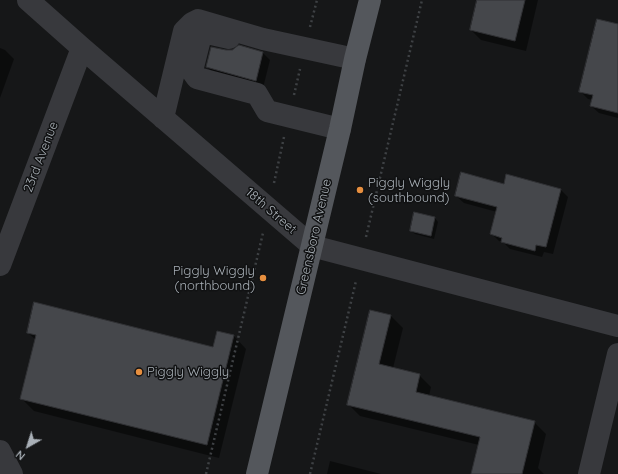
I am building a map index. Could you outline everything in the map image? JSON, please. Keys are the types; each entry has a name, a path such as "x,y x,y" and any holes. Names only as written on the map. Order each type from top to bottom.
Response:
{"main road":[{"name":"Greensboro Avenue","path":"257,474 370,0"}],"street":[{"name":"18th Street","path":"28,0 312,246 618,326"},
{"path":"163,118 184,31 192,23 198,20 263,38 355,59"},
{"path":"263,38 251,43 207,32 201,35 192,71 197,78 257,94 267,111 340,129"},
{"name":"23rd Avenue","path":"0,265 82,48"},
{"path":"589,474 618,354"},
{"path":"0,451 12,474"}],"path":[{"path":"206,474 317,0"}],"building":[{"path":"477,0 525,0 515,41 470,30"},
{"path":"597,19 618,24 618,113 590,106 593,95 579,92"},
{"path":"239,45 263,52 256,81 206,67 211,47 232,50"},
{"path":"461,172 504,184 506,174 561,189 546,247 536,245 535,251 501,242 502,238 490,234 497,207 455,196"},
{"path":"414,212 435,217 431,236 410,231"},
{"path":"34,302 213,347 217,331 234,335 207,445 20,399 36,335 27,333"},
{"path":"370,310 391,315 379,364 420,374 416,392 535,421 522,474 471,474 480,437 347,405"}],"place":[{"name":"Piggly Wiggly (southbound)","path":"360,190"},
{"name":"Piggly Wiggly (northbound)","path":"263,278"},
{"name":"Piggly Wiggly","path":"139,372"}]}
